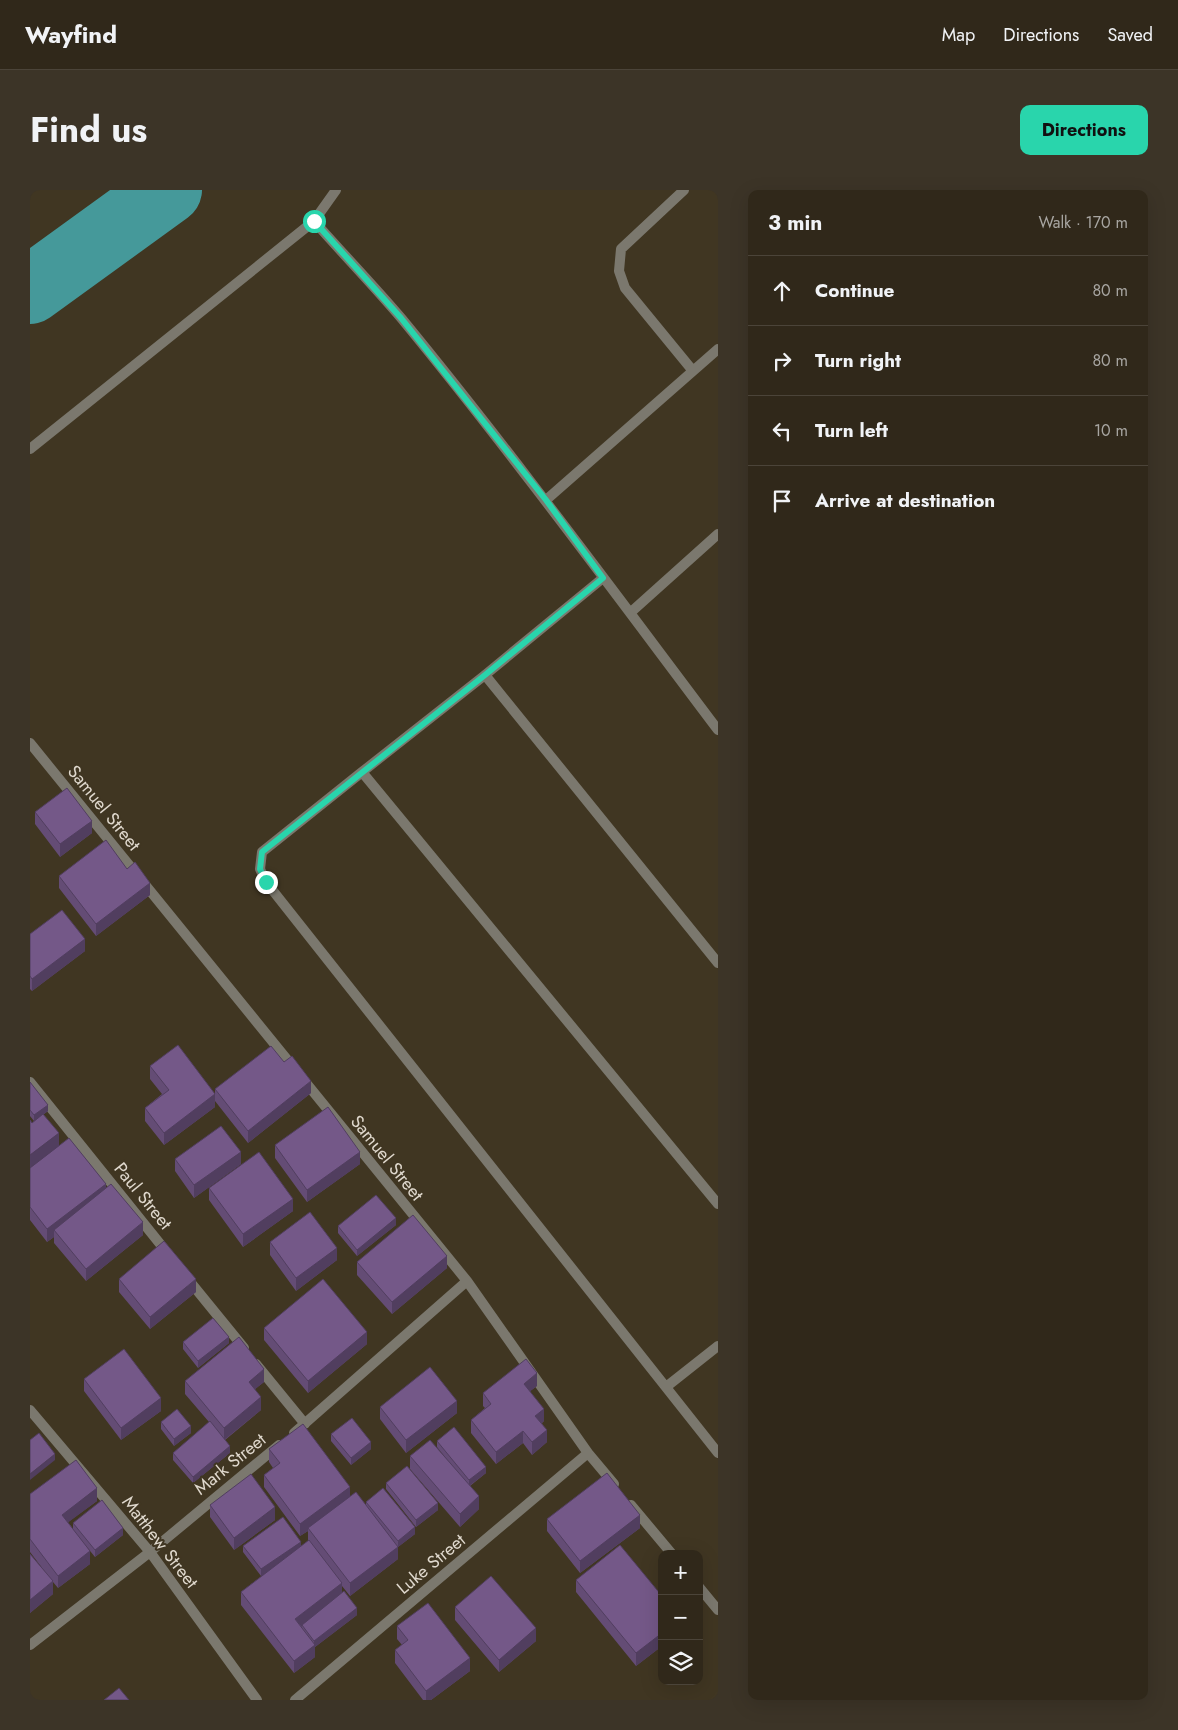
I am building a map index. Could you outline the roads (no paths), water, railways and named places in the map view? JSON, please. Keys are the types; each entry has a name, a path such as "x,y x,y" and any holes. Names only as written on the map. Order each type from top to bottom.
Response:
{"street":[{"path":"30,449 314,221 336,190"},
{"path":"684,190 621,249 619,271 626,288 693,371"},
{"path":"314,221 401,318 546,500 718,730"},
{"path":"546,500 718,349"},
{"path":"630,613 718,534"},
{"path":"603,578 485,675 262,852 260,869 266,882 718,1453"},
{"path":"485,675 718,962"},
{"name":"Samuel Street","path":"30,743 467,1281 588,1453 669,1550"},
{"path":"362,772 718,1204"},
{"name":"Paul Street","path":"30,1082 305,1424"},
{"name":"Mark Street","path":"30,1645 150,1552 305,1424 467,1281"},
{"path":"666,1387 718,1346"},
{"name":"Matthew Street","path":"30,1410 150,1552 257,1700"},
{"name":"Luke Street","path":"295,1700 588,1453"},
{"path":"703,1592 718,1610"}],"waterway":[{"path":"30,290 168,190"}]}
